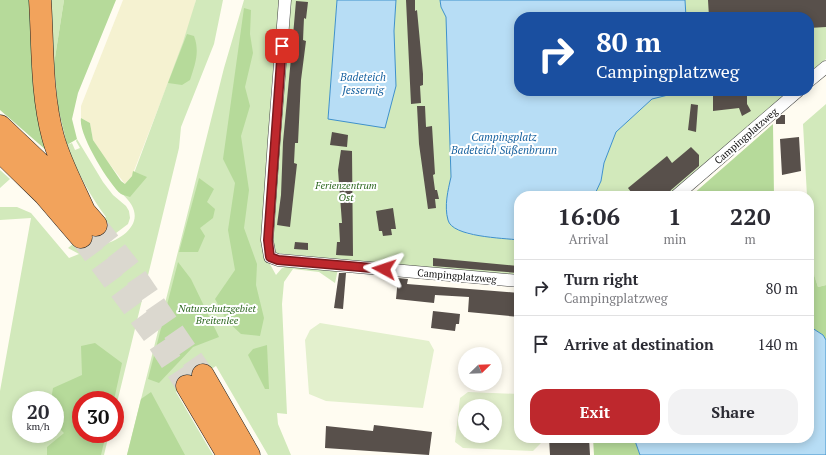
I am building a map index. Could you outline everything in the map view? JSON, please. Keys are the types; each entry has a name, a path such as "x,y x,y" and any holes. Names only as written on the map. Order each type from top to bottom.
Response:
{"highway":[{"path":"40,0 45,83 50,123 63,164 87,225"},
{"path":"0,126 38,160 87,225"},
{"path":"0,151 45,195 87,225"},
{"path":"228,455 195,381 249,455"}],"street":[{"name":"Campingplatzweg","path":"285,0 273,147 268,240 270,257 278,260 514,281"},
{"path":"814,77 826,66"},
{"name":"Campingplatzweg","path":"682,191 792,96"}],"shaded area":[{"path":"123,0 196,0 187,34 132,176 125,184 93,140 90,123 81,118 81,106"}],"green space":[{"path":"0,0 36,0 46,150 0,110"},
{"path":"49,0 64,0 54,64"},
{"path":"64,0 116,0 78,93 72,119 77,139 67,145 58,107 54,64"},
{"path":"196,0 223,0 214,44 181,127 179,148 120,391 72,391 72,443 107,443 104,455 0,455 0,391 31,218 0,220 0,207 17,207 31,213 69,258 79,254 68,248 106,217 84,182 67,145 72,143 75,150 80,148 76,141 77,139 103,182 113,195 126,206 129,211 130,218 128,224 99,246 118,238 126,233 132,226 134,211 130,203 122,194 125,184 133,176 183,42"},
{"name":"Naturschutzgebiet Breitenlee","path":"244,0 280,0 271,92 265,213 266,257 276,275 282,268 294,264 338,269 335,283 319,272 293,269 284,282 282,304 287,414 277,413 278,424 291,455 268,455 216,366 176,392 213,455 127,455 224,68"},
{"name":"Ferienzentrum Ost","path":"289,0 337,0 328,119 394,31 396,0 440,0 441,7 446,16 451,177 447,198 467,234 514,239 514,277 275,253 273,237"},
{"path":"685,0 826,0 826,59 814,70 814,12 686,12"},
{"path":"244,8 251,10 250,34 253,53 245,87 250,106 241,136 249,190 244,228 257,264 256,285 264,318 260,336 241,334 227,321 215,299 235,270 228,230 235,183 223,159"},
{"path":"187,34 194,36 197,48 195,64 190,80 182,85 168,83"},
{"path":"664,96 785,96 673,191 596,191 601,181 604,163 616,132 652,99"},
{"path":"826,104 826,285 818,287 814,275 814,191 807,191 803,124"},
{"path":"81,118 90,123 93,140 121,181 125,184 132,176 133,171 147,177 130,197 121,194 102,170 84,135 81,125"},
{"path":"773,124 774,191 697,191"},
{"path":"0,170 10,179 0,188"},
{"path":"199,178 214,189 207,202 215,209 213,218 200,228 205,236 198,252 179,252"},
{"path":"178,262 191,279 219,337 193,347 159,383 148,379"},
{"path":"814,275 818,287 826,285 826,340 823,335 814,329"},
{"path":"320,323 429,341 434,350 423,408 326,401 309,394 305,340 310,330"},
{"path":"95,343 122,363 116,391 72,391 72,443 104,443 101,455 47,455 47,447 52,443 64,443 64,391 52,391 53,388 82,375 81,346"},
{"path":"267,345 269,389 265,389 248,355 253,349"},
{"path":"151,392 185,455 127,455 141,399"},
{"path":"468,392 514,394 514,443 541,443 533,451 463,448 455,442 458,416 458,443 502,443 502,399 460,399"},
{"path":"593,443 636,443 640,455 594,455"}],"water":[{"name":"Badeteich Jessernig","path":"337,0 396,0 394,31 396,86 385,128 328,119"},
{"name":"Campingplatz Badeteich Süßenbrunn","path":"440,0 685,0 686,12 514,12 514,96 664,96 652,99 616,132 604,163 601,181 596,191 514,191 514,239 479,236 468,233 452,226 448,220 446,204 451,177 446,17 441,7"},
{"path":"814,329 823,335 826,340 826,455 640,455 636,443 814,443"}],"building":[{"path":"406,0 415,0 423,74 423,85 420,86 421,103 411,104"},
{"path":"708,0 826,0 826,27 814,28 814,12 709,12"},
{"path":"296,1 308,2 306,19 304,18 303,40 306,41 301,80 298,143 295,143 294,163 297,164 290,227 277,225 281,195 283,142 291,58 288,58 289,47 292,47"},
{"path":"713,96 747,96 747,104 751,111 742,116 739,108 713,111"},
{"path":"691,104 698,105 696,132 688,130"},
{"path":"417,106 425,106 426,127 432,126 435,174 433,175 435,190 437,190 439,199 435,199 436,208 428,209 419,144"},
{"path":"781,115 785,115 785,124 776,124 776,120"},
{"path":"332,132 348,135 347,147 330,145"},
{"path":"799,137 801,171 782,175 780,139"},
{"path":"691,147 699,155 699,166 670,191 630,191 628,188 667,156 672,163"},
{"path":"341,150 352,151 353,256 336,255 337,242 340,242 339,223 342,223 338,170"},
{"path":"393,208 396,229 391,229 392,235 383,236 382,231 379,231 376,211"},
{"path":"295,242 308,243 308,250 294,249"},
{"path":"433,258 514,266 514,273 433,266"},
{"path":"339,273 346,273 343,309 334,308"},
{"path":"398,278 408,279 407,284 514,293 514,317 468,312 469,297 435,295 434,303 396,299"},
{"path":"433,311 460,314 459,324 456,324 455,331 431,328"},
{"path":"374,425 432,432 429,455 325,448 326,426 373,431"},
{"path":"549,443 589,443 590,455 550,455"}],"tunnel":[{"path":"96,225 132,271 203,375"},
{"path":"81,237 154,336 187,386"}],"route":[{"path":"282,46 274,140 268,240 270,257 278,260 384,269"}]}
